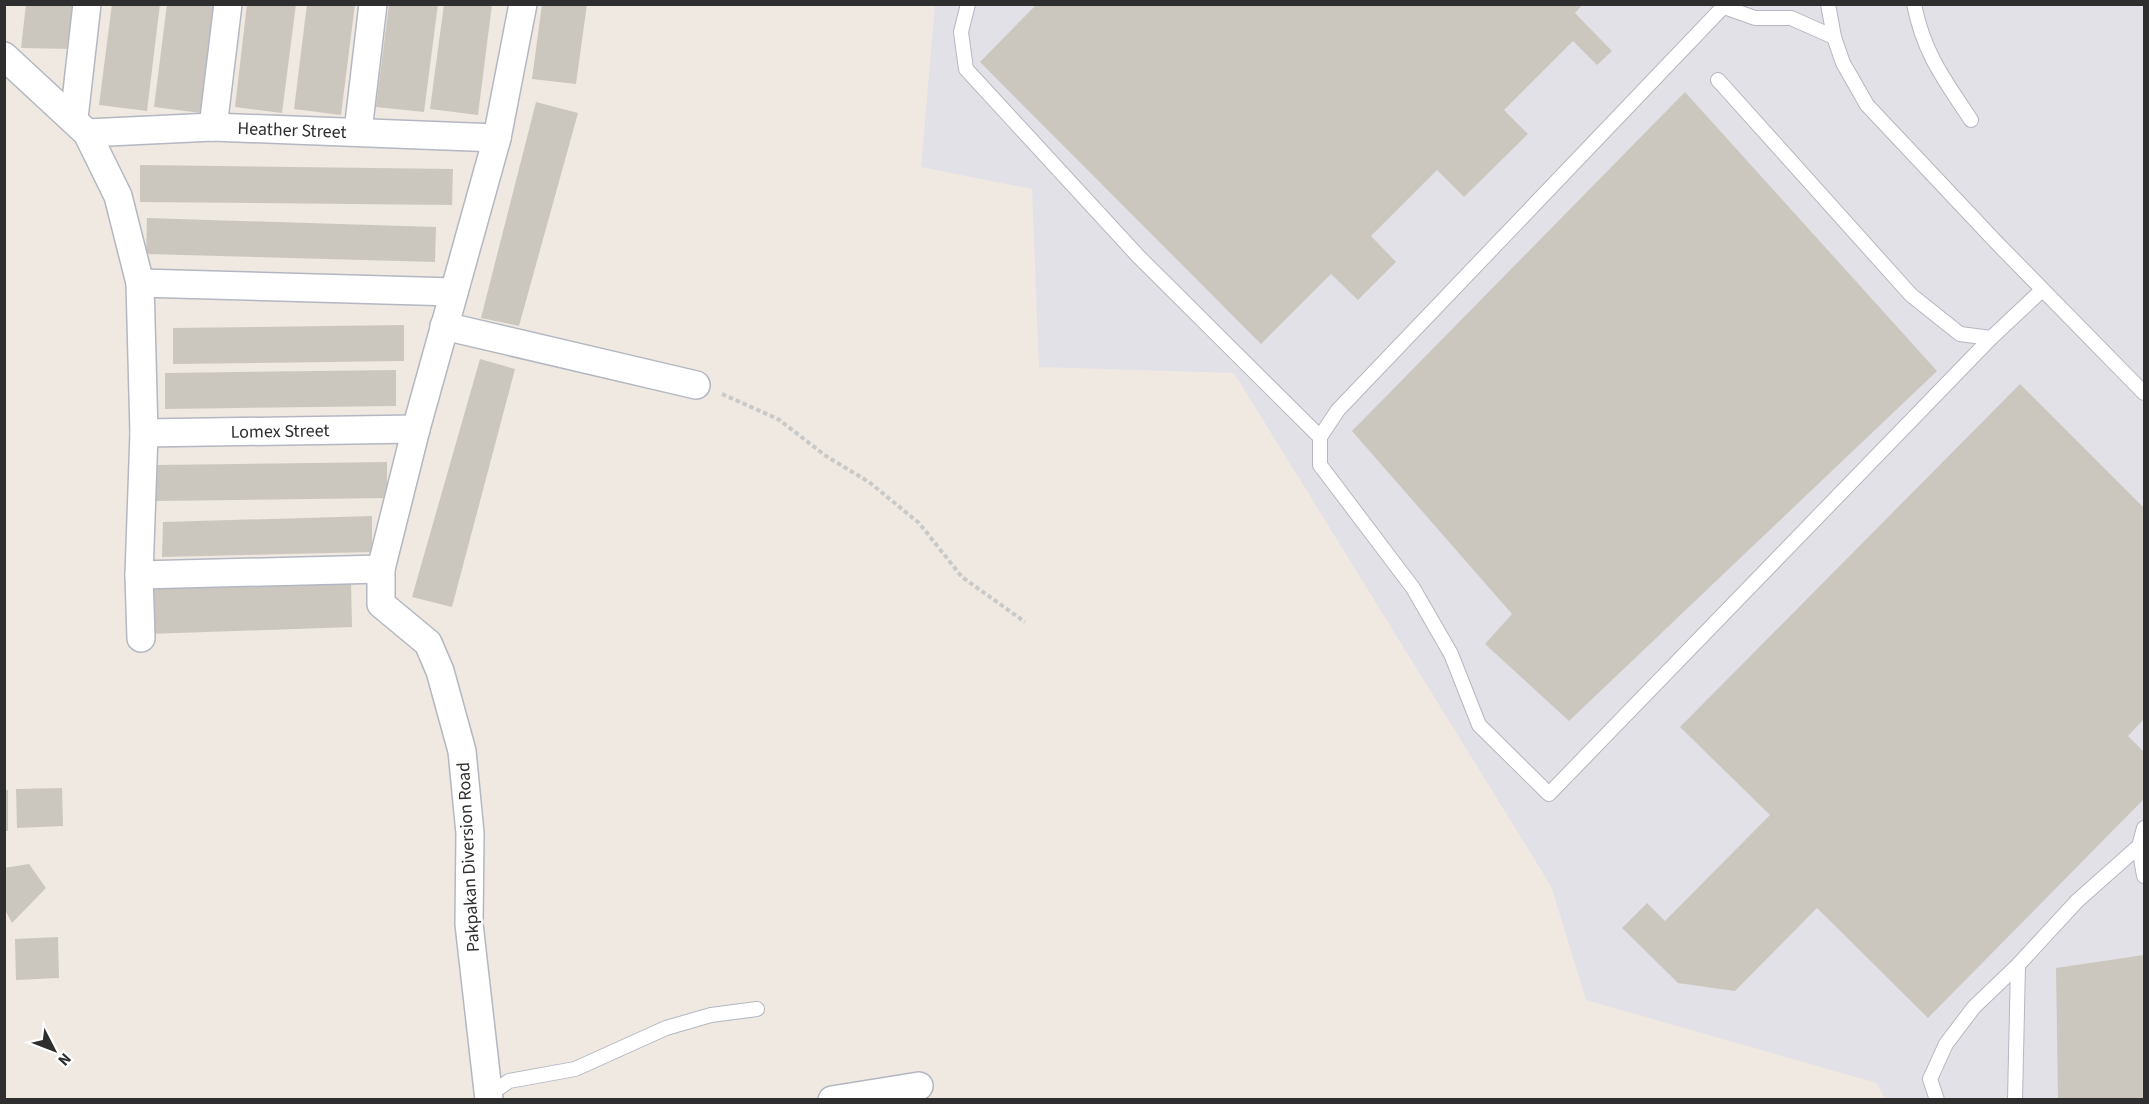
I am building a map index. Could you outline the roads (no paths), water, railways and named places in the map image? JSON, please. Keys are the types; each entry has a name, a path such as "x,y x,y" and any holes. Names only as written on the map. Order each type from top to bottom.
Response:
{"street":[{"path":"81,125 87,4"},
{"path":"213,127 228,4"},
{"path":"358,131 373,4"},
{"path":"139,575 381,568 416,429 497,138 523,4"},
{"path":"4,56 81,125 118,196 140,283 144,433 139,575 141,638"},
{"name":"Heather Street","path":"81,125 358,131 497,138"},
{"path":"140,283 454,292"},
{"path":"444,326 696,385"},
{"name":"Lomex Street","path":"144,433 416,429"},
{"name":"Pakpakan Diversion Road","path":"381,568 381,604 428,643 440,671 462,751 470,833 469,924 489,1097"},
{"path":"832,1100 919,1086"}],"lane":[{"path":"968,4 961,32 966,69 1138,256 1320,437"},
{"path":"1828,4 1834,37 1844,63 1867,105 2042,290 2145,393"},
{"path":"1914,4 1921,36 1939,73 1971,120"},
{"path":"1834,37 1791,18 1755,18 1725,6 1338,410 1320,437 1320,465 1413,588 1451,654 1479,725 1549,794 1991,338 2042,290"},
{"path":"1718,80 1911,295 1960,334 1991,338"},
{"path":"2145,828 2139,846 2145,876"},
{"path":"1937,1100 1930,1079 1947,1044 1974,1007 2018,965 2077,901 2139,846"},
{"path":"2015,1100 2018,965"},
{"path":"489,1097 510,1081 574,1069 666,1028 711,1015 757,1009"}]}
